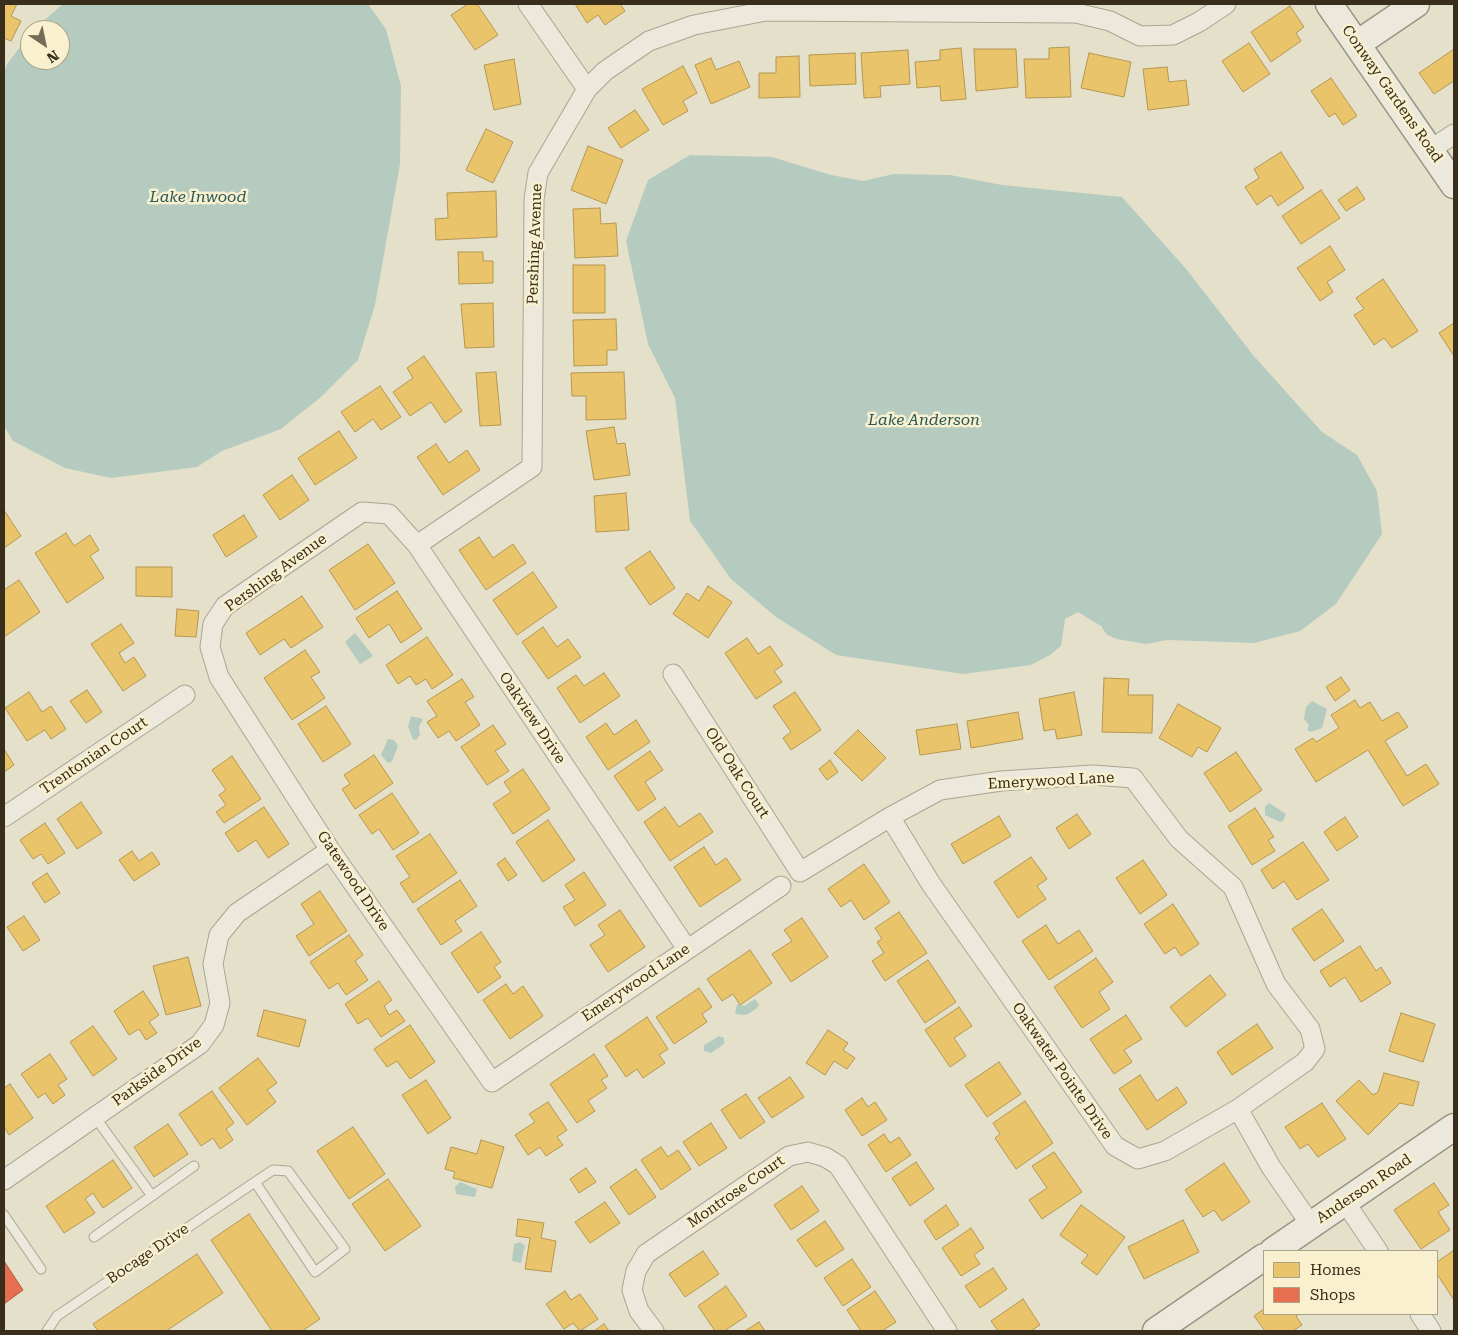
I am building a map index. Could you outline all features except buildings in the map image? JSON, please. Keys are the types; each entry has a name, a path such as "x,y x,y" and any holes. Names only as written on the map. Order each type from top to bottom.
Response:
{"street":[{"path":"528,4 587,89"},
{"name":"Pershing Avenue","path":"416,545 532,467 534,199 538,173 551,147 587,89 605,71 649,41 694,24 766,8 1014,8 1076,13 1110,21 1140,36 1173,35 1199,22 1226,4"},
{"name":"Conway Gardens Road","path":"1329,4 1454,185"},
{"path":"1357,44 1416,4"},
{"path":"1430,150 1454,134"},
{"name":"Pershing Avenue","path":"219,677 210,647 214,624 226,606 362,512"},
{"name":"Oakview Drive","path":"362,512 389,514 416,545 687,949"},
{"name":"Old Oak Court","path":"673,674 800,872"},
{"name":"Gatewood Drive","path":"219,677 330,850 492,1082"},
{"name":"Trentonian Court","path":"4,817 185,695"},
{"name":"Emerywood Lane","path":"800,872 890,816 940,790 1001,781 1084,776 1133,778 1179,839 1233,887 1276,984 1310,1029 1315,1048 1305,1062 1238,1109"},
{"name":"Oakwater Pointe Drive","path":"890,816 931,884 1115,1146 1138,1159 1165,1151 1238,1109"},
{"name":"Parkside Drive","path":"4,1180 200,1044 214,1026 220,1003 213,964 219,934 237,913 330,850"},
{"name":"Emerywood Lane","path":"492,1082 781,886"},
{"path":"1238,1109 1271,1167 1311,1225"},
{"name":"Anderson Road","path":"1274,1250 1454,1128"},
{"name":"Montrose Court","path":"654,1331 639,1311 632,1290 636,1271 646,1254 788,1156 808,1152 825,1157 838,1165 947,1331"},
{"path":"1345,1202 1377,1250"},
{"path":"1156,1331 1263,1258"},
{"path":"1421,1315 1431,1331"}],"lane":[{"path":"95,1117 152,1196"},
{"path":"94,1237 194,1166"},
{"name":"Bocage Drive","path":"48,1331 57,1316 255,1182 273,1170 288,1171 345,1249 315,1272 255,1182"},
{"path":"4,1216 42,1269"}],"water":[{"name":"Lake Inwood","path":"63,4 368,4 386,29 401,86 400,164 375,305 358,360 321,397 281,429 222,451 197,467 111,478 65,468 13,441 4,426 4,72 7,64 20,47 20,70 70,70 70,20 45,20"},
{"name":"Lake Anderson","path":"690,155 772,157 831,175 863,181 894,174 950,175 1002,185 1122,197 1187,270 1253,355 1322,432 1357,455 1377,491 1382,534 1336,604 1300,631 1254,643 1167,640 1146,644 1117,639 1107,635 1101,626 1078,612 1065,619 1061,646 1050,655 1031,665 963,674 836,655 776,617 731,579 690,521 675,398 648,344 626,241 648,180"},
{"path":"355,633 373,656 360,664 345,642"},
{"path":"1312,701 1327,709 1322,728 1311,732 1307,730 1309,725 1304,719 1306,707"},
{"path":"411,716 423,719 419,727 420,735 416,740 413,739 408,727"},
{"path":"388,739 394,740 398,746 392,761 388,763 381,755"},
{"path":"1269,803 1286,814 1283,821 1280,822 1265,815 1265,807"},
{"path":"755,999 759,1005 756,1009 746,1015 735,1014 737,1004 744,1006"},
{"path":"719,1036 724,1038 724,1044 711,1053 704,1051 704,1045"},
{"path":"460,1182 477,1189 475,1197 456,1194 455,1187"},
{"path":"520,1242 525,1246 521,1263 512,1261 514,1244"}]}
